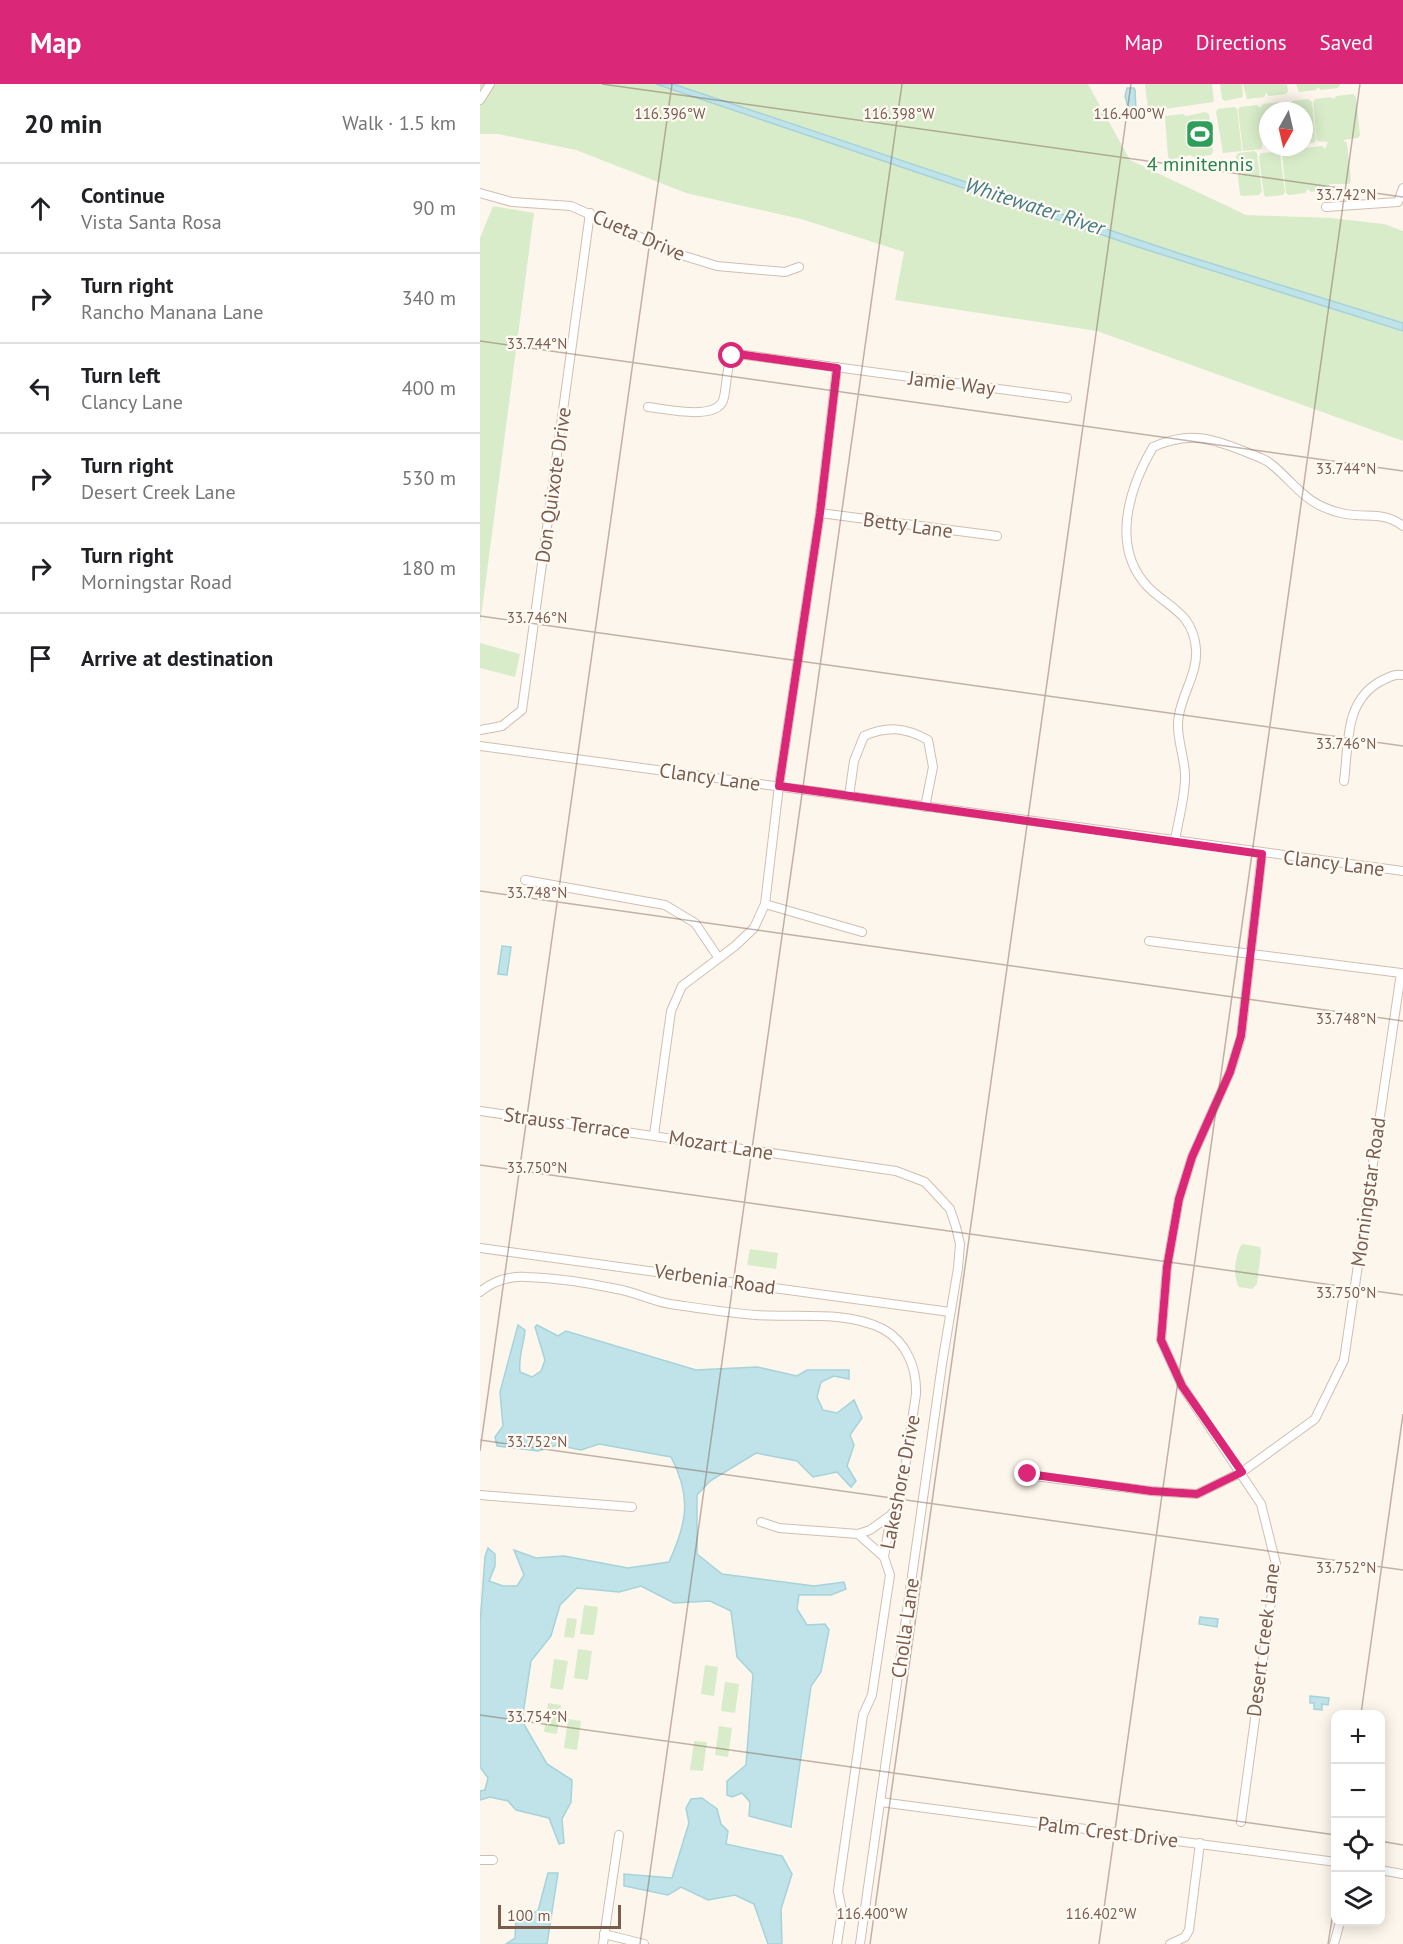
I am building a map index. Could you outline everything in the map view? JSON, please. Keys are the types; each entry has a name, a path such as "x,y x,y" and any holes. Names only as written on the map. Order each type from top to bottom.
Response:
{"street":[{"path":"480,100 490,84"},
{"path":"1326,207 1398,202 1403,188"},
{"name":"Cueta Drive","path":"480,193 512,202 571,206 678,254 717,266 785,272 799,267"},
{"name":"Don Quixote Drive","path":"480,730 502,726 522,710 590,213"},
{"name":"Jamie Way","path":"648,407 708,412 718,409 724,401 729,363 732,356 738,354 1067,398"},
{"name":"Mozart Lane","path":"837,368 820,513 779,786 765,904 754,928 682,986 671,1011 654,1135 896,1171 925,1182 950,1209 960,1244 950,1312"},
{"path":"1175,842 1185,776 1178,716 1193,674 1197,650 1193,629 1176,608 1143,580 1127,551 1130,494 1153,447 1172,439 1195,436 1222,443 1269,462 1304,498 1342,514 1390,517 1403,526"},
{"name":"Betty Lane","path":"820,513 997,537"},
{"path":"1344,781 1353,707 1367,688 1394,674 1403,675"},
{"path":"849,796 854,761 864,736 883,728 915,732 928,740 933,766 925,807"},
{"name":"Clancy Lane","path":"480,747 779,786 1262,854 1403,871"},
{"name":"Desert Creek Lane","path":"1241,1822 1276,1564 1261,1504 1242,1472 1182,1386 1161,1340 1167,1267 1179,1199 1192,1157 1230,1072 1241,1036 1262,854"},
{"path":"525,880 665,905 695,923 718,957"},
{"path":"765,904 861,932"},
{"path":"1149,941 1249,954"},
{"name":"Morningstar Road","path":"1028,1474 1151,1491 1197,1494 1242,1472 1315,1419 1344,1360 1401,973 1249,954"},
{"name":"Strauss Terrace","path":"480,1111 654,1135"},
{"name":"Verbenia Road","path":"480,1248 950,1312"},
{"name":"Lakeshore Drive","path":"480,1292 497,1281 526,1276 617,1289 667,1303 756,1315 839,1318 871,1324 885,1330 908,1355 916,1382 900,1502 891,1515 884,1557 890,1575 872,1695 863,1715 856,1762 838,1891 842,1911 837,1944"},
{"name":"Cholla Lane","path":"860,1944 950,1312"},
{"path":"480,1496 632,1507"},
{"path":"761,1522 779,1528 858,1534 870,1530 891,1515"},
{"path":"858,1534 884,1557"},
{"name":"Palm Crest Drive","path":"880,1802 1331,1861"},
{"path":"603,1944 618,1835"},
{"path":"1170,1944 1185,1937 1189,1930 1200,1843"},
{"path":"480,1860 493,1860"},
{"path":"1385,1871 1403,1874"},
{"path":"1334,1944 1339,1926"},
{"path":"604,1934 644,1944"}],"green space":[{"path":"480,84 1088,84 1130,160 1246,215 1331,218 1384,224 1403,231 1403,441 1097,331 895,300 904,252 801,219 686,193 576,150 498,134 480,134"},
{"path":"1145,84 1212,84 1214,102 1150,111"},
{"path":"1220,84 1242,84 1243,97 1225,101 1222,99"},
{"path":"1243,84 1287,84 1288,91 1286,94 1269,96 1266,93 1264,97 1247,99"},
{"path":"1296,84 1340,85 1338,88 1321,90 1318,87 1316,90 1299,92"},
{"path":"1353,94 1356,97 1360,135 1358,138 1343,140 1347,143 1351,181 1349,184 1330,184 1327,190 1311,192 1308,189 1305,193 1289,195 1286,193 1282,156 1313,156 1313,147 1322,146 1325,149 1328,142 1317,141 1313,102 1315,99 1331,97 1334,99 1336,96"},
{"path":"1308,99 1312,102 1292,102"},
{"path":"1257,105 1259,107 1259,149 1243,151 1238,110 1240,107"},
{"path":"1234,107 1237,109 1242,151 1223,153 1216,112 1218,109"},
{"path":"1205,112 1209,114 1213,152 1211,155 1193,157 1190,155 1171,160 1168,157 1165,116 1183,114 1186,116"},
{"path":"1313,112 1316,140 1313,143"},
{"path":"1254,151 1257,153 1262,191 1259,195 1243,196 1240,195 1236,156 1238,153"},
{"path":"1280,156 1285,192 1283,195 1266,197 1264,195 1259,157"},
{"path":"493,206 534,213 480,625 480,238"},
{"path":"480,643 520,654 515,677 480,668"},
{"path":"1242,1244 1260,1247 1261,1251 1257,1284 1252,1289 1239,1287 1237,1282 1236,1260"},
{"path":"750,1249 778,1253 776,1269 747,1265"},
{"path":"584,1605 598,1607 594,1635 580,1634"},
{"path":"567,1618 577,1619 574,1638 564,1637"},
{"path":"578,1649 592,1651 588,1680 574,1678"},
{"path":"554,1659 568,1661 563,1690 550,1688"},
{"path":"705,1665 718,1667 714,1696 701,1694"},
{"path":"725,1682 739,1684 735,1713 721,1711"},
{"path":"548,1703 561,1705 557,1734 544,1732"},
{"path":"568,1719 581,1721 577,1750 564,1748"},
{"path":"719,1726 732,1728 728,1757 715,1755"},
{"path":"694,1741 707,1742 703,1771 690,1770"}],"water":[{"name":"Whitewater River","path":"656,84 673,84 1184,255 1403,323 1403,331 1138,247"},
{"path":"1127,88 1135,90 1136,110 1129,111 1125,96"},
{"path":"502,946 511,947 507,975 498,974"},
{"path":"518,1325 525,1330 520,1372 532,1377 541,1371 545,1360 535,1327 537,1325 558,1336 566,1331 696,1370 757,1367 797,1376 807,1370 849,1370 849,1379 834,1376 821,1382 817,1397 823,1410 837,1413 854,1400 862,1418 850,1435 854,1445 847,1466 856,1481 851,1487 837,1472 813,1477 797,1461 756,1453 710,1481 697,1495 697,1554 722,1574 814,1586 844,1582 846,1589 831,1595 799,1595 797,1609 807,1625 825,1624 829,1630 821,1672 811,1686 791,1827 749,1816 750,1802 742,1793 732,1797 727,1795 727,1781 746,1765 753,1674 737,1657 731,1611 710,1601 674,1603 641,1586 619,1592 577,1588 560,1605 551,1636 531,1661 522,1721 547,1764 572,1780 571,1802 562,1819 564,1843 559,1844 549,1818 516,1810 508,1801 490,1797 480,1800 480,1791 485,1790 488,1778 480,1767 480,1624 485,1557 488,1548 495,1554 495,1566 489,1581 503,1586 517,1586 524,1575 514,1550 536,1558 564,1556 628,1568 669,1562 680,1535 685,1510 682,1485 671,1457 599,1444 581,1450 557,1445 538,1451 497,1446 495,1437 503,1426 500,1392"},
{"path":"1200,1617 1218,1619 1217,1627 1199,1624"},
{"path":"1310,1696 1329,1698 1328,1705 1322,1704 1322,1710 1314,1709 1314,1703 1310,1703"},
{"path":"702,1798 717,1809 721,1824 728,1831 726,1844 782,1856 792,1874 781,1909 782,1944 768,1944 754,1904 735,1895 708,1900 681,1887 668,1895 624,1886 624,1874 672,1878 689,1823 686,1808 691,1799"},
{"path":"548,1873 558,1873 547,1944 506,1944 515,1938 516,1919 538,1911"}],"place":[{"name":"4 minitennis","path":"1200,134"}],"route":[{"path":"732,356 738,354 837,368 820,513 779,786 1262,854 1241,1036 1230,1072 1192,1157 1179,1199 1167,1267 1161,1340 1182,1386 1242,1472 1197,1494 1151,1491 1028,1474"}]}
